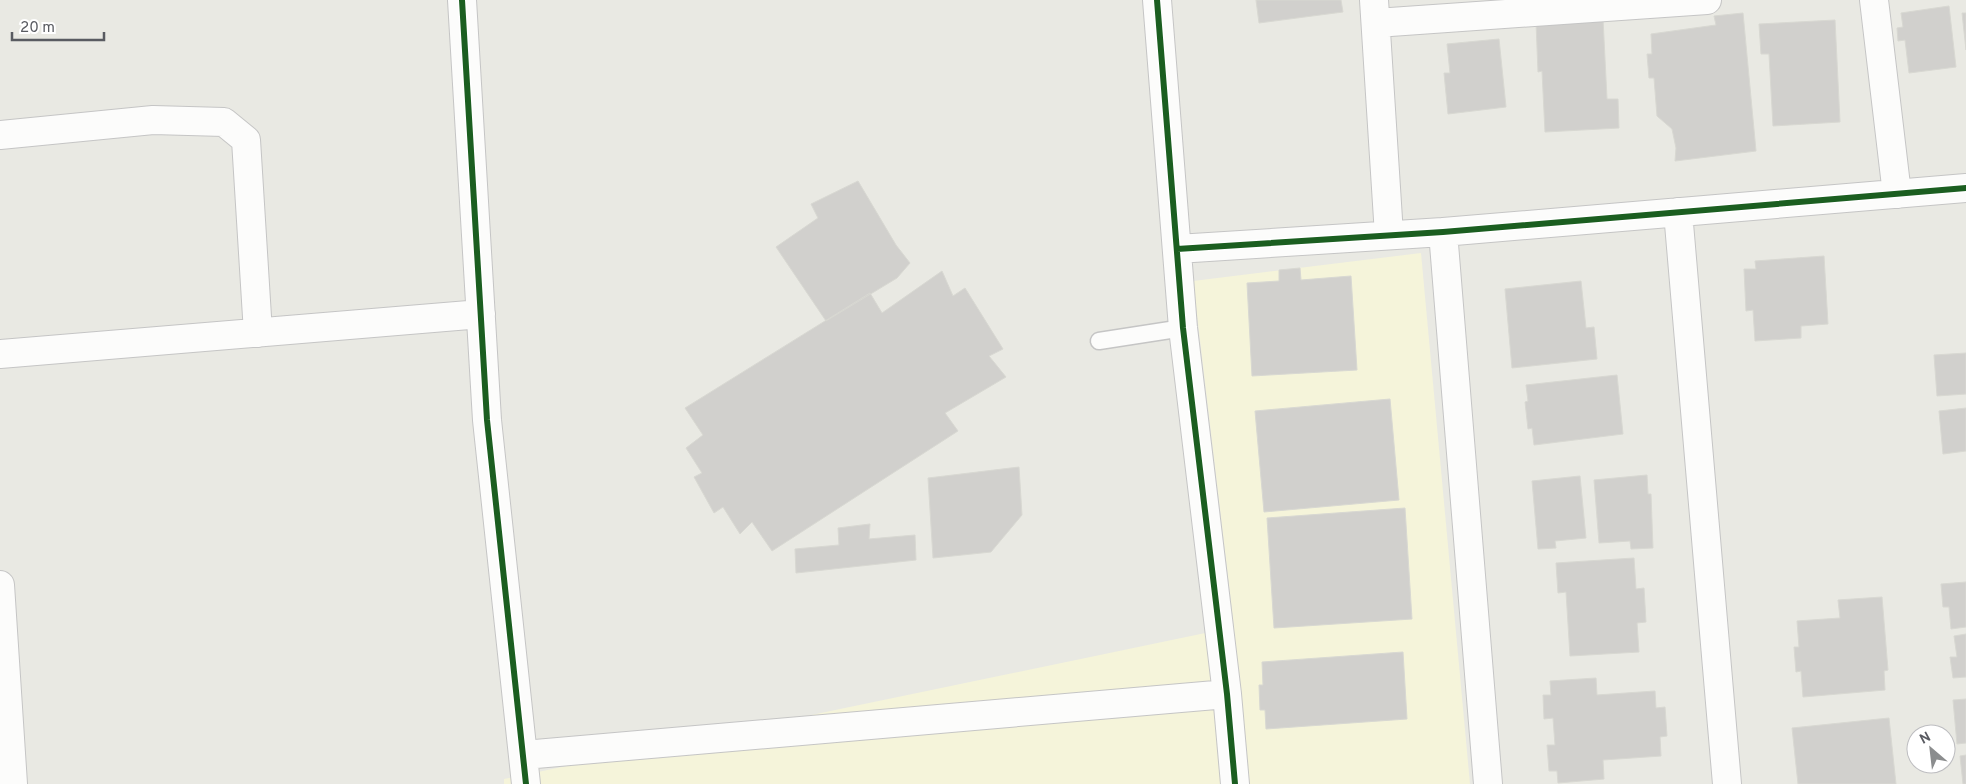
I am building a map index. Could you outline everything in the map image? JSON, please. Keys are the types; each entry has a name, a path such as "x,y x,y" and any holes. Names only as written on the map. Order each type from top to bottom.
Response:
{"street":[{"path":"462,0 487,420 526,784"},
{"path":"1156,0 1183,328 1227,694 1235,784"},
{"path":"1389,235 1375,11 1707,0"},
{"path":"1874,0 1897,194"},
{"path":"0,135 153,120 224,122 246,140 258,332"},
{"path":"1177,249 1443,232 1966,188"},
{"path":"1678,212 1727,784"},
{"path":"1443,232 1488,784"},
{"path":"0,354 481,314"},
{"path":"0,585 13,784"},
{"path":"524,755 1227,694"}],"lane":[{"path":"1099,341 1183,328"}],"shaded area":[{"path":"1421,253 1470,784 504,784 504,779 1234,627 1193,281"}],"building":[{"path":"1256,0 1341,0 1343,12 1259,23"},
{"path":"1949,6 1956,67 1909,73 1905,40 1898,41 1897,28 1903,27 1901,13"},
{"path":"1743,13 1756,151 1675,161 1676,148 1672,129 1657,116 1654,78 1649,78 1647,54 1652,54 1651,34 1716,25 1714,16"},
{"path":"1962,13 1966,13 1966,50"},
{"path":"1603,19 1607,99 1618,99 1619,128 1545,132 1542,71 1538,72 1536,22"},
{"path":"1835,20 1840,122 1773,126 1769,54 1761,54 1759,24"},
{"path":"1499,39 1506,107 1448,114 1444,73 1450,73 1447,44"},
{"path":"858,181 896,245 910,263 897,278 826,321 776,247 818,218 811,204"},
{"path":"1824,256 1828,324 1801,326 1801,338 1755,341 1753,310 1746,311 1744,269 1756,269 1755,261"},
{"path":"1300,268 1301,280 1351,276 1357,370 1252,376 1247,283 1279,281 1279,270"},
{"path":"942,271 953,296 965,288 1003,349 989,356 1006,377 945,413 958,431 772,551 752,522 740,534 723,507 714,513 694,477 702,473 686,448 703,435 685,408 870,293 882,313"},
{"path":"1581,281 1586,328 1594,327 1597,359 1512,368 1505,289"},
{"path":"1966,353 1966,394 1937,396 1934,355"},
{"path":"1617,375 1623,434 1534,445 1532,428 1528,429 1525,402 1528,401 1526,385"},
{"path":"1390,399 1399,500 1264,512 1255,411"},
{"path":"1966,408 1966,451 1943,454 1939,411"},
{"path":"1019,467 1022,515 991,552 933,558 928,478"},
{"path":"1647,475 1648,494 1651,494 1653,548 1631,549 1630,541 1599,543 1594,480"},
{"path":"1580,476 1586,538 1555,541 1556,548 1538,549 1532,481"},
{"path":"1405,508 1412,619 1274,628 1267,518"},
{"path":"870,524 869,539 915,535 916,560 796,573 795,549 839,545 838,528"},
{"path":"1634,558 1636,589 1644,588 1646,622 1637,623 1639,652 1570,656 1566,592 1558,593 1556,563"},
{"path":"1966,582 1966,627 1951,629 1949,607 1943,607 1941,584"},
{"path":"1882,597 1888,670 1884,671 1885,690 1803,697 1801,671 1796,672 1794,647 1799,647 1797,621 1840,618 1838,600"},
{"path":"1966,634 1966,677 1953,678 1950,657 1957,657 1954,636"},
{"path":"1403,652 1407,719 1266,729 1265,710 1260,710 1259,685 1263,685 1262,662"},
{"path":"1596,678 1597,695 1655,691 1656,708 1665,707 1667,736 1660,737 1661,756 1603,760 1604,779 1558,783 1557,771 1549,771 1547,745 1555,745 1553,718 1544,719 1543,695 1551,695 1550,681"},
{"path":"1966,699 1966,743 1957,744 1953,700"},
{"path":"1889,718 1896,784 1798,784 1792,728"},
{"path":"1966,755 1966,784 1963,784 1960,756"}],"cycle path":[{"path":"462,0 487,420 526,784"},
{"path":"1157,0 1183,328 1227,694 1235,784"},
{"path":"1177,249 1443,232 1966,188"}]}
